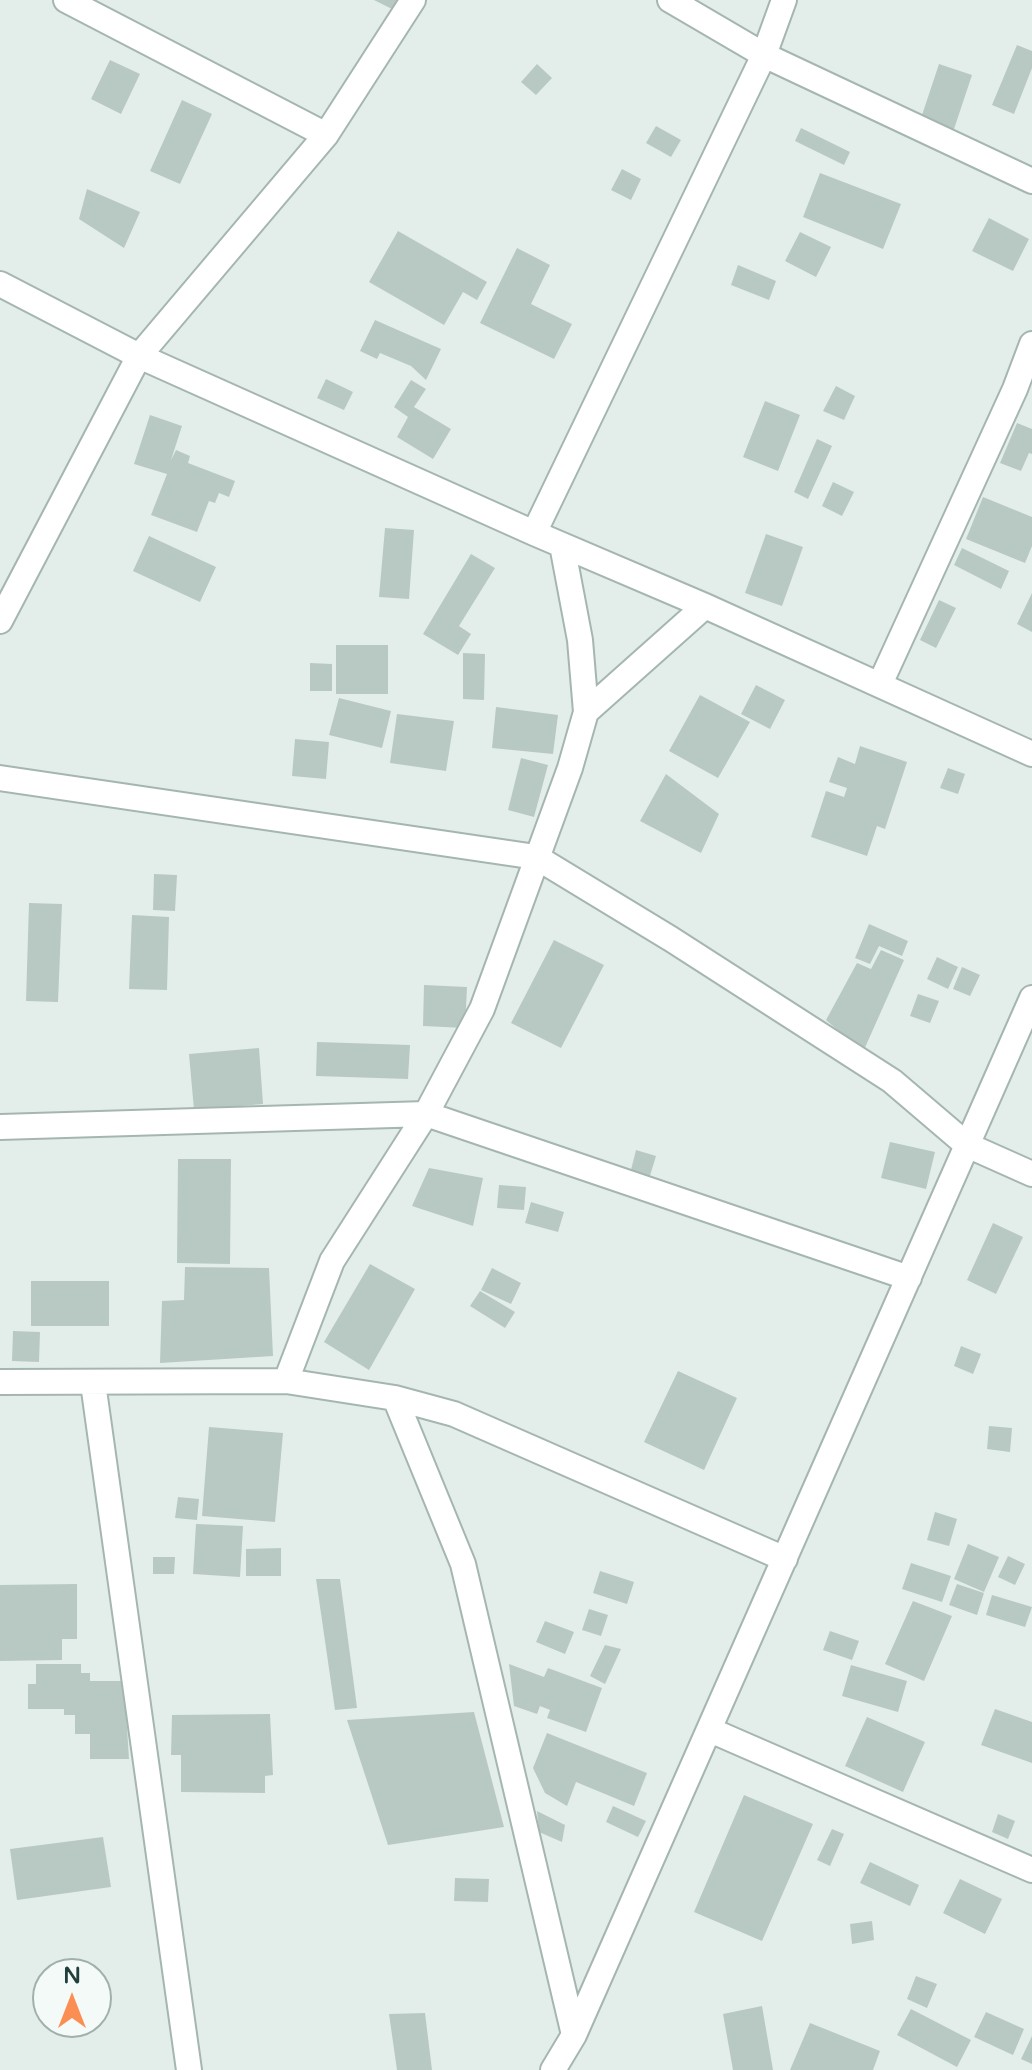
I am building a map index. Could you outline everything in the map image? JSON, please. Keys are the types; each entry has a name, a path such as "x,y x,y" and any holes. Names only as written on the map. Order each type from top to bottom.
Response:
{"street":[{"path":"66,0 326,135"},
{"path":"0,621 139,356 326,135 413,0"},
{"path":"670,0 764,55 1032,181"},
{"path":"534,533 764,55 784,0"},
{"path":"0,284 139,356 1032,754"},
{"path":"880,684 1024,393 1032,344"},
{"path":"286,1381 332,1261 426,1114 482,1009 570,768 586,712 580,640 562,545"},
{"path":"586,712 705,606"},
{"path":"0,778 536,857 671,939 892,1081 967,1145 1032,1174"},
{"path":"553,2070 574,2035 1032,998"},
{"path":"0,1127 426,1114 909,1278"},
{"path":"0,1382 286,1381 395,1398 454,1414 785,1559"},
{"path":"93,1383 189,2070"},
{"path":"395,1398 463,1564 574,2035"},
{"path":"710,1730 1032,1870"}],"building":[{"path":"374,0 397,0 392,9"},
{"path":"1017,45 1032,51 1032,68 1014,114 992,105"},
{"path":"110,60 140,74 121,114 91,99"},
{"path":"537,64 552,78 536,95 521,82"},
{"path":"939,64 972,75 953,132 920,121"},
{"path":"182,100 212,114 180,184 150,171"},
{"path":"656,126 681,140 671,157 646,143"},
{"path":"801,128 850,152 844,165 795,141"},
{"path":"622,169 641,179 631,200 611,190"},
{"path":"820,173 901,204 883,249 803,217"},
{"path":"87,189 140,212 124,248 79,219"},
{"path":"989,218 1029,239 1013,271 972,251"},
{"path":"398,231 487,282 477,300 463,292 444,325 369,282"},
{"path":"800,232 831,247 816,277 785,261"},
{"path":"517,248 550,265 531,304 572,324 554,359 480,323"},
{"path":"738,265 776,281 769,300 731,285"},
{"path":"375,320 441,349 426,380 411,366 380,353 377,359 360,351"},
{"path":"326,379 353,392 344,410 317,398"},
{"path":"411,380 426,389 414,407 451,429 433,459 397,437 408,417 394,407"},
{"path":"836,386 855,396 844,420 823,411"},
{"path":"765,401 800,415 778,471 743,457"},
{"path":"150,415 182,426 171,460 176,450 190,456 188,463 235,481 229,497 219,493 215,503 209,501 197,532 151,515 167,474 134,464"},
{"path":"1017,423 1032,429 1032,454 1029,453 1021,471 1000,463"},
{"path":"817,439 832,446 808,499 794,492"},
{"path":"833,482 854,492 842,516 822,506"},
{"path":"983,497 1032,517 1032,546 1025,563 966,539"},
{"path":"385,528 414,530 409,599 379,597"},
{"path":"766,534 803,547 782,606 745,593"},
{"path":"149,536 216,567 200,602 133,571"},
{"path":"962,548 1009,571 1001,589 954,565"},
{"path":"471,554 495,568 459,626 471,634 458,655 423,634"},
{"path":"1032,593 1032,632 1017,624"},
{"path":"939,600 956,608 936,648 920,640"},
{"path":"336,645 388,645 388,694 336,694"},
{"path":"463,653 485,654 484,700 463,699"},
{"path":"310,663 332,664 332,691 310,691"},
{"path":"756,685 785,700 770,729 741,714"},
{"path":"700,695 750,722 718,778 669,751"},
{"path":"339,698 391,711 382,748 329,735"},
{"path":"496,707 558,715 553,754 492,748"},
{"path":"397,714 454,721 446,771 390,763"},
{"path":"295,739 329,742 326,779 292,776"},
{"path":"860,746 907,762 885,829 877,826 867,856 811,837 826,791 844,797 847,788 829,782 838,757 855,764"},
{"path":"521,758 548,765 534,817 508,810"},
{"path":"948,768 965,774 958,794 940,788"},
{"path":"666,774 719,814 701,853 640,821"},
{"path":"154,874 177,875 175,911 153,910"},
{"path":"29,903 62,904 58,1002 26,1001"},
{"path":"132,915 169,917 167,990 129,989"},
{"path":"869,924 908,941 902,956 879,946 870,964 855,958"},
{"path":"554,940 604,965 561,1048 511,1023"},
{"path":"881,950 904,960 863,1052 826,1020 857,963 871,969"},
{"path":"937,957 958,967 948,989 927,979"},
{"path":"962,967 980,975 970,996 953,989"},
{"path":"424,985 467,987 465,1028 423,1026"},
{"path":"918,994 939,1001 930,1023 910,1016"},
{"path":"317,1042 410,1045 408,1079 316,1076"},
{"path":"259,1048 263,1104 194,1110 189,1054"},
{"path":"890,1142 935,1152 926,1189 881,1178"},
{"path":"636,1150 656,1156 649,1179 630,1174"},
{"path":"178,1159 231,1159 230,1264 177,1263"},
{"path":"429,1168 483,1178 473,1226 412,1206"},
{"path":"499,1185 526,1187 524,1210 497,1208"},
{"path":"531,1202 564,1212 558,1232 525,1223"},
{"path":"993,1223 1023,1237 996,1294 967,1280"},
{"path":"370,1264 415,1289 369,1370 324,1342"},
{"path":"185,1267 269,1268 273,1356 160,1363 162,1301 184,1300"},
{"path":"492,1268 521,1283 511,1304 481,1290"},
{"path":"31,1281 109,1281 109,1326 31,1326"},
{"path":"480,1291 515,1312 505,1328 470,1306"},
{"path":"13,1331 40,1332 39,1362 12,1361"},
{"path":"961,1346 981,1354 973,1374 954,1366"},
{"path":"678,1371 737,1398 704,1470 644,1442"},
{"path":"989,1426 1012,1428 1010,1452 987,1449"},
{"path":"209,1427 283,1433 275,1522 202,1516"},
{"path":"178,1497 199,1499 197,1520 175,1518"},
{"path":"935,1512 957,1519 949,1546 927,1540"},
{"path":"196,1524 243,1526 240,1577 193,1574"},
{"path":"968,1544 999,1557 984,1592 954,1579"},
{"path":"281,1548 281,1576 246,1576 246,1549"},
{"path":"1008,1556 1025,1564 1015,1585 998,1577"},
{"path":"153,1557 175,1557 174,1574 153,1574"},
{"path":"911,1563 951,1576 942,1602 902,1589"},
{"path":"600,1571 634,1582 627,1604 593,1593"},
{"path":"316,1579 340,1579 357,1708 335,1710"},
{"path":"77,1584 77,1639 62,1639 62,1660 0,1661 0,1585"},
{"path":"957,1584 984,1593 977,1615 949,1605"},
{"path":"992,1595 1032,1607 1025,1627 986,1615"},
{"path":"913,1601 952,1616 924,1681 885,1664"},
{"path":"589,1609 608,1615 601,1636 582,1630"},
{"path":"545,1621 574,1632 565,1654 536,1642"},
{"path":"830,1631 859,1641 852,1660 823,1650"},
{"path":"605,1645 621,1649 605,1684 590,1676"},
{"path":"36,1664 81,1664 81,1673 90,1673 90,1681 124,1681 129,1759 90,1759 90,1734 75,1734 75,1715 64,1715 64,1709 28,1709 28,1684 36,1684"},
{"path":"509,1664 544,1677 548,1668 602,1688 586,1732 547,1718 550,1710 540,1706 537,1714 514,1706"},
{"path":"851,1665 907,1681 898,1712 842,1696"},
{"path":"995,1709 1032,1722 1032,1763 981,1745"},
{"path":"474,1712 504,1827 388,1845 347,1720"},
{"path":"270,1714 273,1775 265,1776 265,1793 181,1792 181,1755 171,1755 172,1715"},
{"path":"867,1717 925,1742 903,1792 845,1766"},
{"path":"547,1733 647,1773 634,1806 576,1782 567,1806 545,1793 533,1768"},
{"path":"744,1795 813,1824 762,1941 694,1912"},
{"path":"613,1806 646,1821 638,1837 606,1822"},
{"path":"537,1811 565,1825 562,1842 539,1832"},
{"path":"998,1814 1015,1821 1008,1839 992,1832"},
{"path":"832,1829 844,1834 830,1866 817,1860"},
{"path":"103,1837 111,1887 17,1900 10,1849"},
{"path":"870,1862 919,1885 910,1906 860,1883"},
{"path":"455,1878 489,1879 488,1902 454,1901"},
{"path":"960,1879 1002,1899 985,1934 943,1913"},
{"path":"872,1921 874,1940 852,1944 850,1924"},
{"path":"916,1976 937,1984 927,2008 907,1999"},
{"path":"762,2006 773,2070 733,2070 723,2014"},
{"path":"911,2009 971,2040 957,2067 897,2035"},
{"path":"986,2012 1024,2029 1013,2055 974,2037"},
{"path":"425,2013 432,2070 397,2070 389,2014"},
{"path":"810,2023 880,2051 873,2070 790,2070"},
{"path":"1032,2036 1032,2064 1021,2059"}]}
